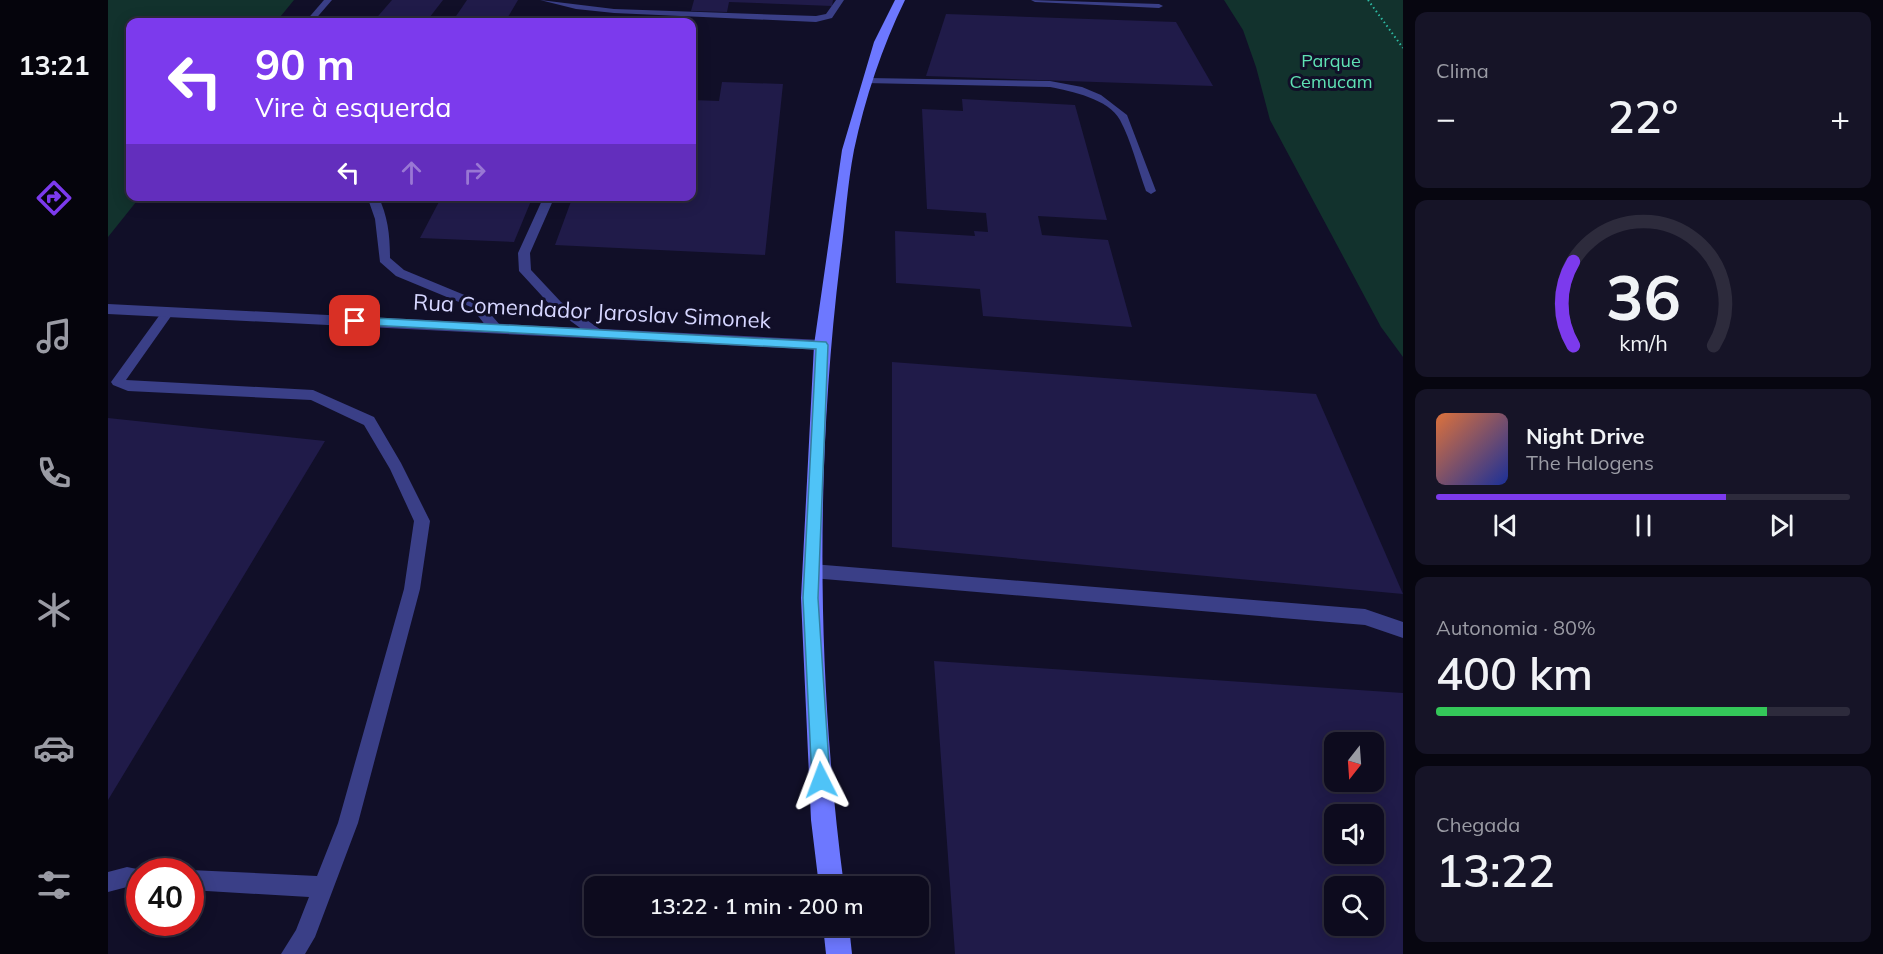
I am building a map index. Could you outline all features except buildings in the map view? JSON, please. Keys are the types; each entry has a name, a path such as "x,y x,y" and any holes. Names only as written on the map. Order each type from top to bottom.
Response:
{"street":[{"path":"830,876 823,820 811,598 822,345 848,150 879,42 900,0"},
{"name":"Rua Comendador Jaroslav Simonek","path":"108,309 822,345"},
{"path":"837,936 839,954"}],"lane":[{"path":"312,18 328,0"},
{"path":"544,0 576,7 614,11 816,19 829,16 840,0"},
{"path":"1035,0 1159,6"},
{"path":"868,81 1050,84 1079,89 1098,97 1124,117 1151,191"},
{"path":"374,201 382,218 384,259 400,273 476,304 495,328"},
{"path":"548,201 524,253 525,271 557,305 596,333"},
{"path":"168,312 137,352 118,382 128,386 313,395 369,421 396,467 422,521 412,590 348,823 304,937 292,954"},
{"path":"812,571 1365,617 1403,630"},
{"path":"108,882 126,877"},
{"path":"204,881 323,887"}],"path":[{"path":"1368,0 1403,48"}],"green space":[{"path":"108,0 294,0 279,18 126,18 126,201 137,201 108,237"},
{"name":"Parque Cemucam","path":"1224,0 1403,0 1403,357 1381,327 1270,120 1256,67 1243,30"}],"route":[{"path":"355,321 822,345 811,598 821,780"}]}
